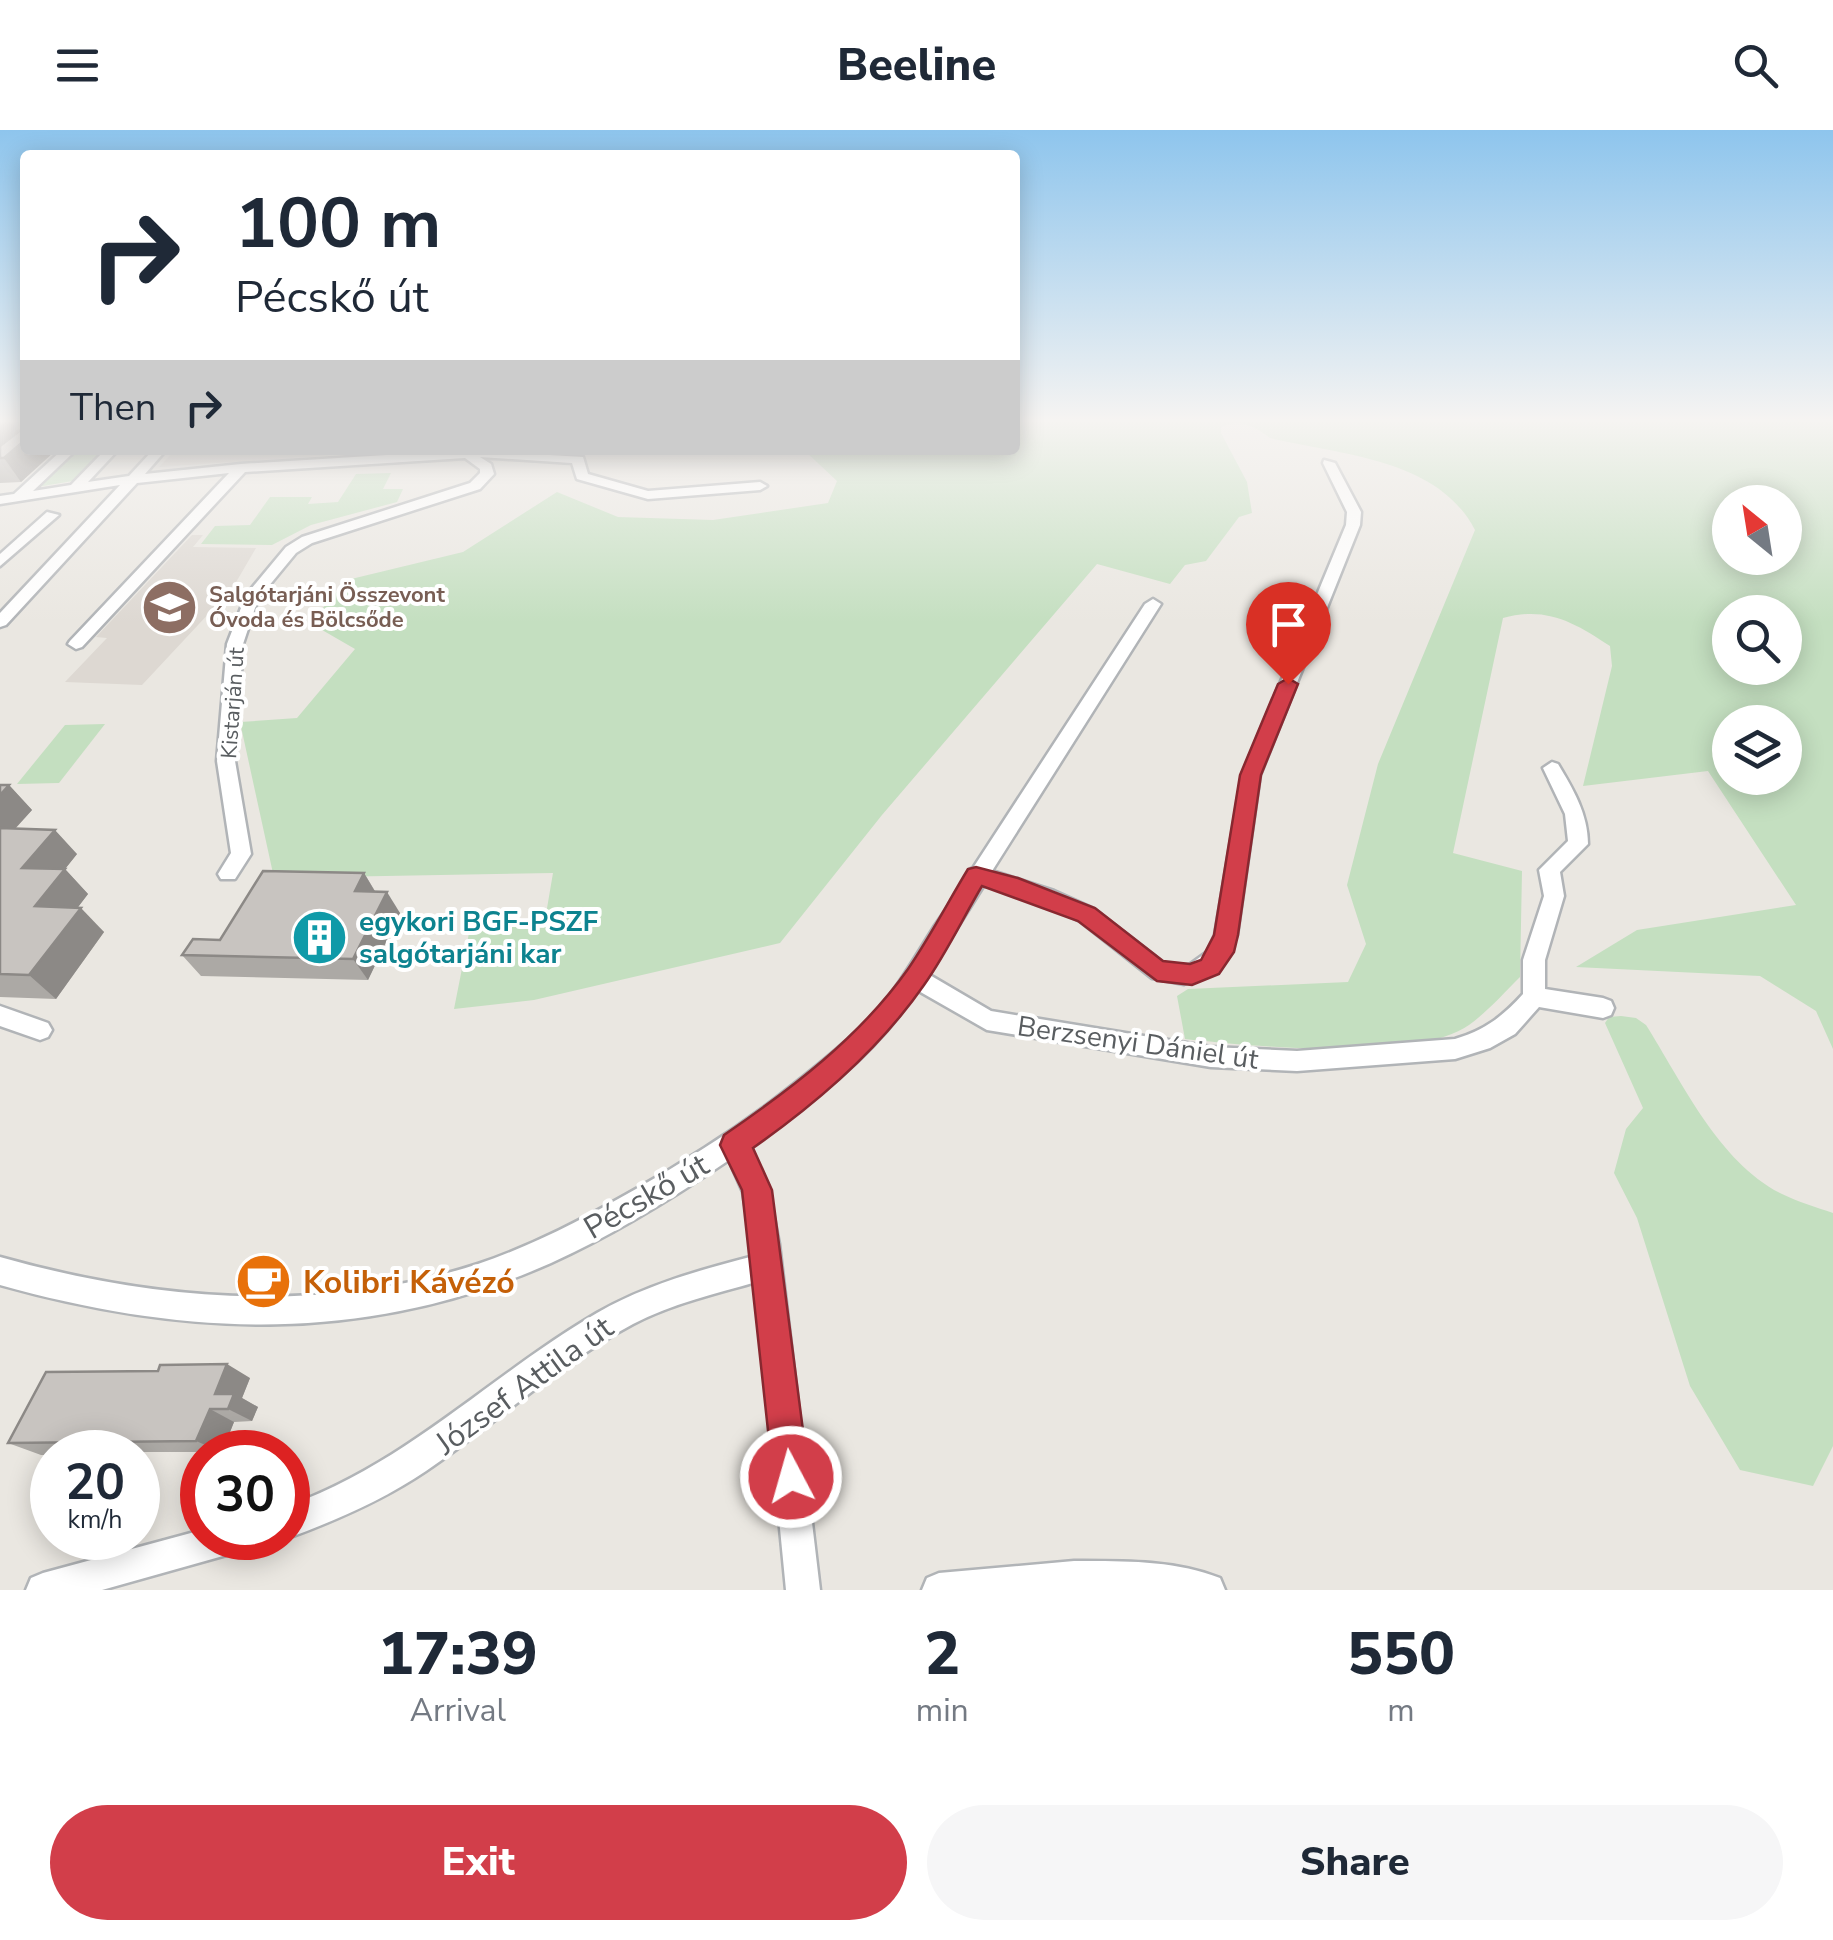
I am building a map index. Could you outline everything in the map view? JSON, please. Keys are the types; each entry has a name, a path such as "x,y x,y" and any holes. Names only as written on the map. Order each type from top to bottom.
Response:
{"street":[{"path":"17,497 28,487"},
{"path":"0,500 80,487"},
{"path":"0,622 125,487"},
{"path":"76,644 224,487"},
{"name":"Kistarján út","path":"228,874 241,854 226,761 235,644 251,598 290,550 307,540 470,487"},
{"path":"619,487 648,496 747,487"},
{"path":"976,875 1018,886 1086,914 1157,971 1192,974 1206,970 1218,958 1226,935 1251,775 1354,525 1343,487"},
{"path":"0,562 52,516"},
{"name":"Pécskő út","path":"0,1271 83,1296 195,1312 248,1313 370,1301 458,1282 540,1254 631,1206 734,1145 822,1078 867,1036 916,978 976,875 1153,604"},
{"path":"1552,768 1569,800 1579,834 1573,851 1548,870 1554,896 1534,960 1534,997 1603,1008"},
{"name":"Berzsenyi Dániel út","path":"916,978 961,1007 1005,1025 1211,1057 1258,1060 1455,1050 1507,1027 1534,997"},
{"path":"0,1016 40,1030"},
{"path":"734,1145 757,1190 803,1590"},
{"name":"József Attila út","path":"310,1515 338,1506 396,1476 563,1352 634,1308 768,1265"},
{"path":"43,1590 180,1552"},
{"path":"939,1590 1105,1577 1208,1590"}],"shaded area":[{"name":"Salgótarjáni Összevont Óvoda és Bölcsőde","path":"192,535 203,535 193,547 256,548 232,589 242,589 232,603 220,603 212,610 142,685 65,682 107,638 96,637"}],"green space":[{"path":"348,487 403,489 397,502 311,525 272,545 201,544 215,526 250,525 270,497 312,497 308,504 338,502"},
{"path":"834,487 1248,487 1252,513 1239,517 1206,561 1185,565 1170,584 1097,564 882,815 780,943 534,1000 454,1009 470,928 545,920 553,873 274,878 240,722 297,718 355,649 310,623 347,580 463,552 557,492 618,517 713,520 828,503"},
{"path":"1435,487 1712,487 1712,575 1802,575 1802,487 1833,487 1833,1049 1816,1011 1760,976 1576,967 1637,930 1796,905 1724,795 1802,795 1802,705 1712,705 1712,777 1708,771 1583,786 1612,666 1610,646 1572,623 1533,614 1503,618 1453,853 1522,871 1520,977 1469,1025 1444,1037 1411,1044 1331,1049 1185,1039 1177,996 1188,989 1348,982 1366,944 1347,885 1378,764 1475,530 1458,506"},
{"path":"105,724 59,783 17,784 65,725"},
{"path":"1609,1017 1636,1018 1646,1025 1704,1119 1739,1163 1782,1194 1833,1213 1833,1446 1813,1486 1740,1470 1690,1386 1637,1218 1614,1173 1626,1129 1643,1108 1605,1023"}],"building":[{"path":"0,828 55,830 22,868 65,869 35,906 81,908 29,975 0,974"},
{"path":"263,871 364,873 355,891 387,892 353,959 182,955 193,939 220,940"},
{"path":"227,1364 215,1394 234,1394 228,1409 210,1409 201,1430 180,1430 180,1441 160,1441 160,1430 30,1430 30,1443 8,1443 46,1372 158,1371 160,1365"}],"place":[{"name":"Salgótarjáni Összevont Óvoda és Bölcsőde","path":"170,607"},
{"name":"egykori BGF-PSZF salgótarjáni kar","path":"320,937"},
{"name":"Kolibri Kávézó","path":"264,1282"}],"route":[{"path":"791,1477 757,1190 734,1145 794,1103 867,1036 916,978 976,875 1018,886 1086,914 1157,971 1192,974 1210,967 1222,952 1226,935 1251,775 1288,684"}]}
